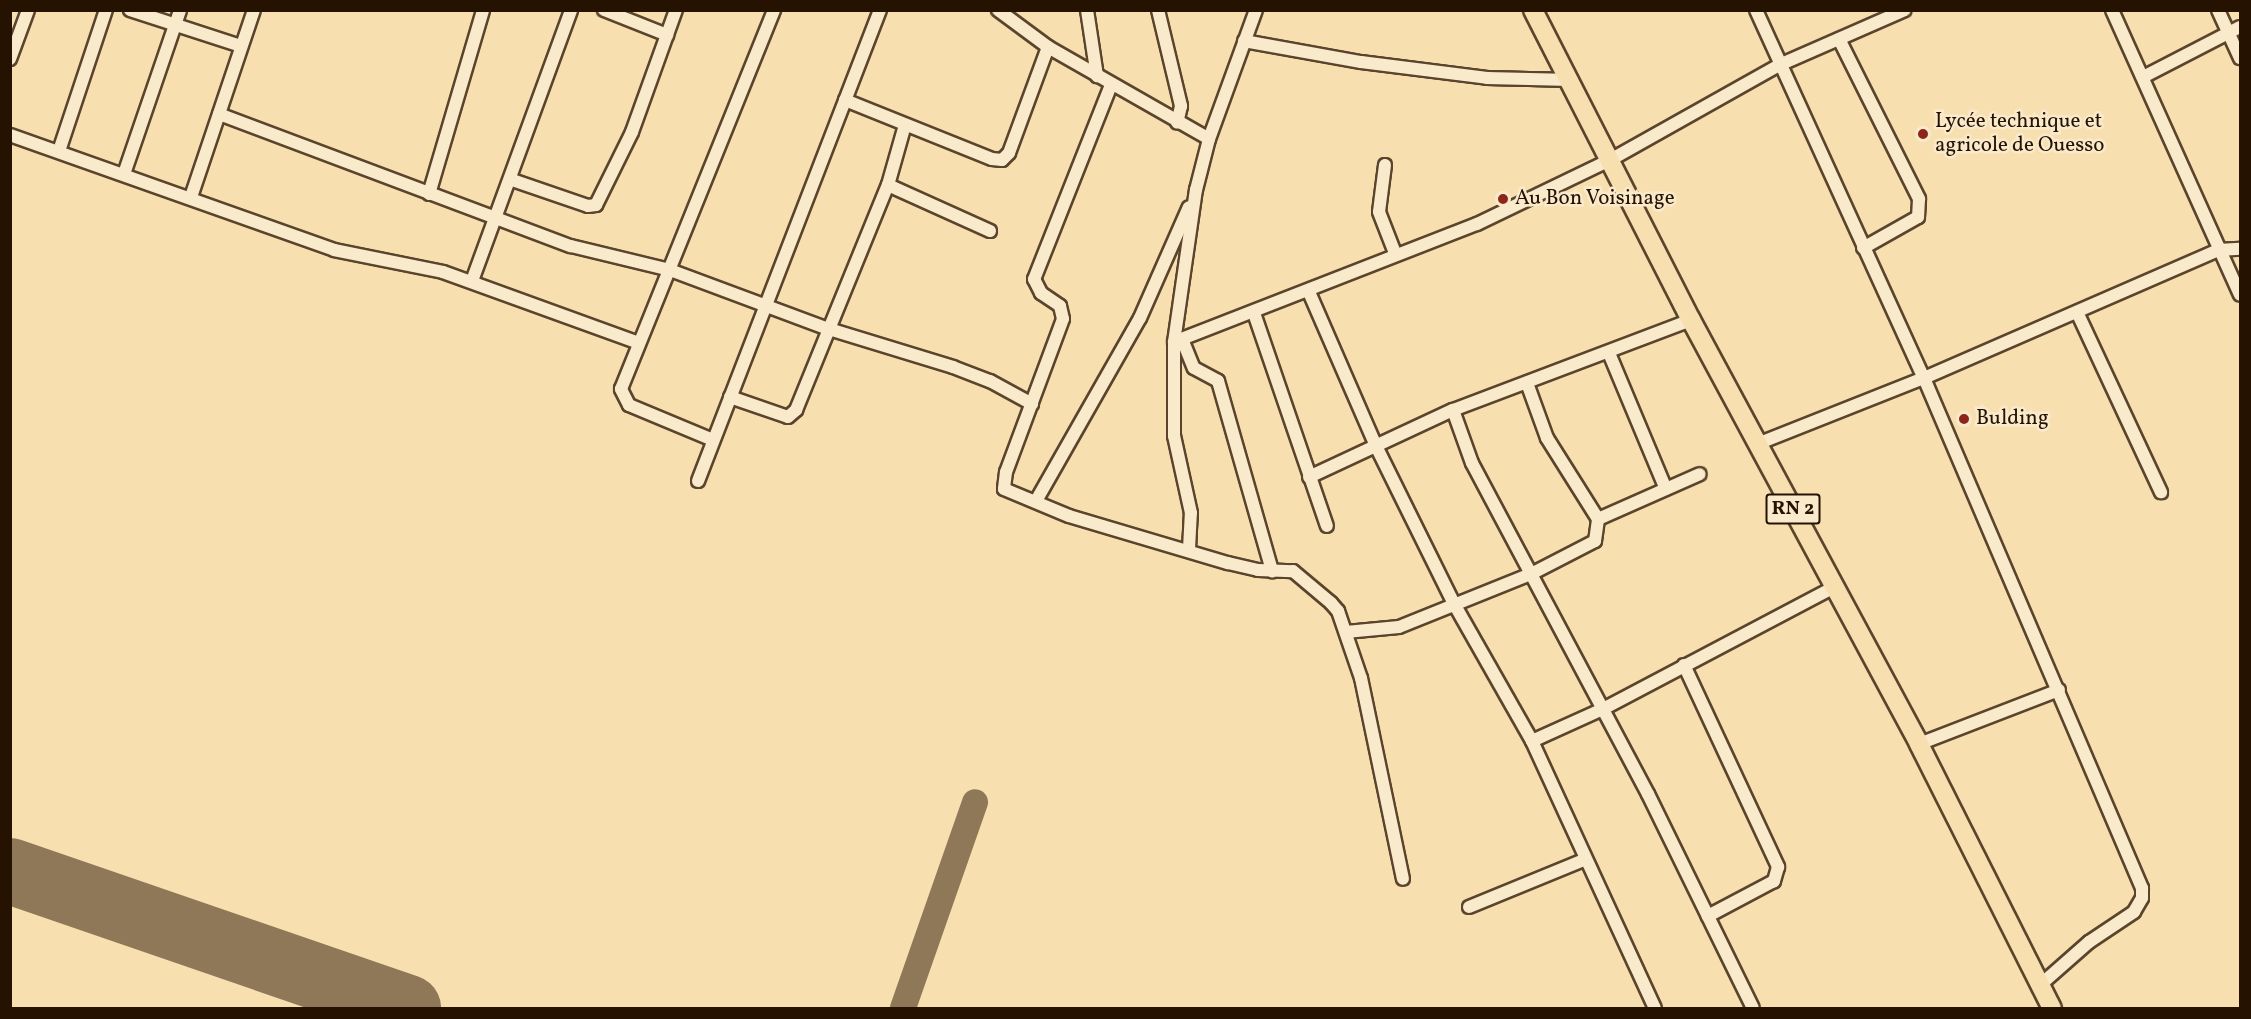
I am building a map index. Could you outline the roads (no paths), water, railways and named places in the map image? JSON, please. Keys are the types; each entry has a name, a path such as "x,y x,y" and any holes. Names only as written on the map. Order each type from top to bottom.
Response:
{"highway":[{"name":"RN 2","path":"1533,10 1571,80 1691,320 1919,744 2052,1008"}],"street":[{"path":"10,59 28,10"},
{"path":"59,151 106,10"},
{"path":"130,10 241,46"},
{"path":"124,174 180,10"},
{"path":"191,197 254,10"},
{"path":"429,194 483,10"},
{"path":"472,281 512,180 571,10"},
{"path":"603,10 667,35"},
{"path":"512,180 588,206 596,205 632,132 676,10"},
{"path":"713,440 624,400 621,389 774,10"},
{"path":"698,481 880,10"},
{"path":"998,10 1010,14 1048,46 1111,85 1209,139"},
{"path":"1087,10 1097,76"},
{"path":"1158,10 1182,106 1177,123"},
{"path":"1190,549 1191,513 1174,436 1178,341 1196,190 1209,139 1256,10"},
{"path":"1756,10 1779,65 1924,378 2059,690 2142,898 2134,912 2089,942 2040,985"},
{"path":"1178,341 1309,292 1395,254 1477,224 1610,160 1779,65 1905,10"},
{"path":"2112,10 2218,250 2241,295"},
{"path":"2218,10 2235,30 2241,58"},
{"path":"2143,76 2235,30"},
{"path":"1839,39 1919,199 1918,217 1863,248"},
{"path":"1244,41 1361,62 1487,78 1571,80"},
{"path":"844,100 1002,160 1009,153 1048,46"},
{"path":"1111,85 1034,279 1041,293 1060,306 1063,319 1004,484 1006,491 1070,516 1190,549 1228,563 1299,575 1338,611 1368,706 1403,879"},
{"path":"219,114 587,251 669,270 829,329 990,381 1032,404"},
{"path":"730,397 792,416 888,185 905,125"},
{"path":"10,135 191,197 334,250 472,281 639,343"},
{"path":"1385,165 1379,212 1395,254"},
{"path":"888,185 990,231"},
{"path":"1036,501 1140,318 1196,190"},
{"path":"1757,444 1924,378 2218,250 2241,249"},
{"path":"1309,292 1375,444 1453,602 1532,741 1655,1008"},
{"path":"2077,312 2161,492"},
{"path":"1254,313 1327,526"},
{"path":"1310,477 1375,444 1453,410 1609,353 1691,320"},
{"path":"1178,341 1194,368 1218,381 1272,571"},
{"path":"1609,353 1666,489"},
{"path":"1346,632 1399,627 1453,602 1531,574 1595,541 1598,519 1547,438 1527,383"},
{"path":"1453,410 1467,453 1603,709 1753,1008"},
{"path":"1598,519 1700,474"},
{"path":"1532,741 1603,709 1836,586"},
{"path":"1684,665 1778,867 1774,881 1708,916"},
{"path":"1919,744 2059,690"},
{"path":"1469,907 1586,859"}],"place":[{"name":"Lycée technique et agricole de Ouesso","path":"1923,134"},
{"name":"Au Bon Voisinage","path":"1503,199"},
{"name":"Bulding","path":"1964,419"}]}
